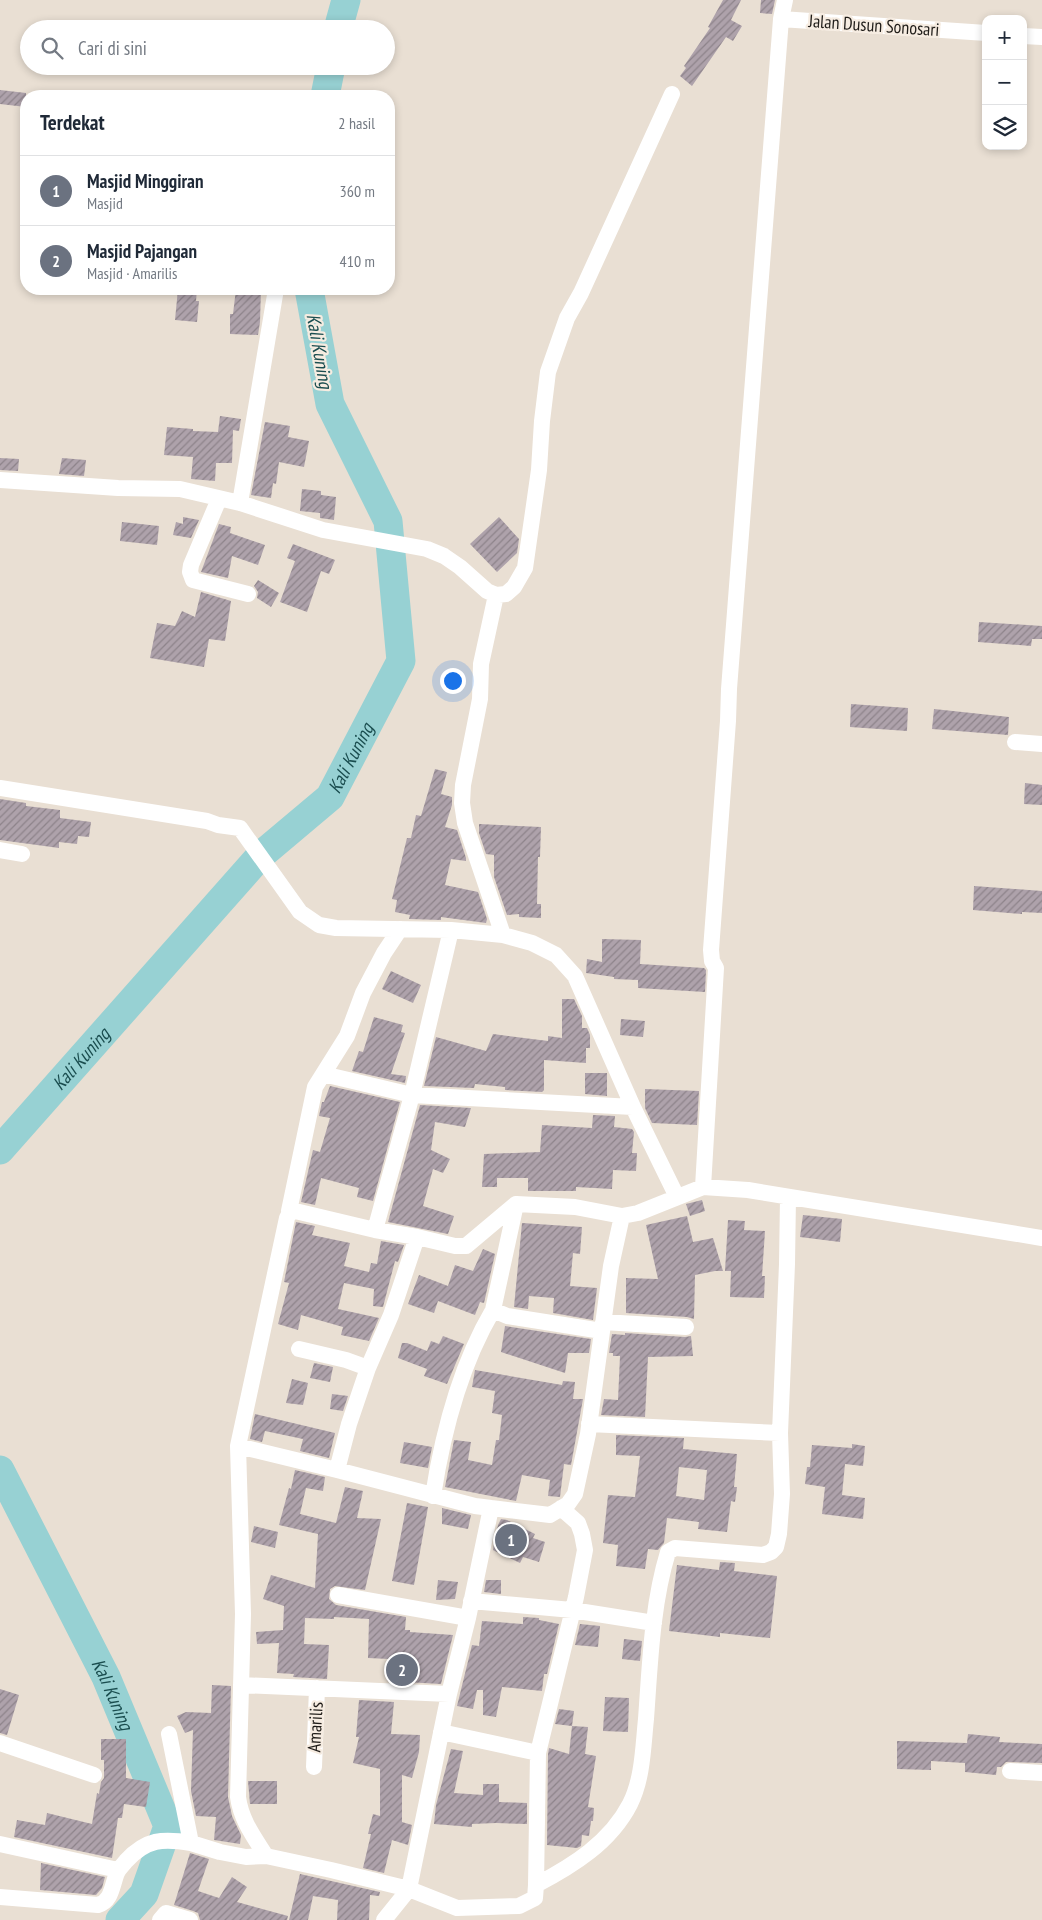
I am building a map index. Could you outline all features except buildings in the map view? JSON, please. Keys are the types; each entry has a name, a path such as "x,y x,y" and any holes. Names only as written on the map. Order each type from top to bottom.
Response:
{"street":[{"name":"Jalan Dusun Sonosari","path":"785,0 781,19 982,33"},
{"path":"703,1187 716,968 712,960 712,950 729,689 781,19"},
{"path":"1027,36 1042,37"},
{"path":"0,480 118,488 180,489 240,503 323,530 376,538 427,549 444,556 460,567 487,591 496,595 506,594 514,588 525,568 539,470 548,372 556,346 567,318 581,293 672,94"},
{"path":"240,503 275,295"},
{"path":"219,498 191,565 190,572 193,580 248,594"},
{"path":"496,595 480,664 480,699 463,785 462,803 465,822 503,935"},
{"path":"1015,742 1042,744"},
{"path":"0,788 240,828 300,912 319,925 336,928 451,930 503,935 539,946 556,955 575,976 633,1107 677,1197"},
{"path":"0,850 22,854"},
{"path":"266,1856 243,1819 239,1809 238,1797 243,1614 238,1446 315,1087 347,1036 363,994 384,953 400,929"},
{"path":"375,1230 412,1094 451,930"},
{"path":"323,1074 412,1094 633,1107"},
{"path":"289,1211 292,1210 375,1230 455,1246 466,1246 516,1204 575,1207 622,1216 638,1214 703,1187 748,1190 1042,1238"},
{"path":"536,1885 566,1870 593,1849 630,1804 641,1768 654,1623 668,1552 675,1548 763,1555 771,1552 776,1547 779,1534 782,1494 780,1434 788,1197"},
{"path":"433,1496 438,1466 456,1391 474,1346 493,1310 516,1204"},
{"path":"238,1446 475,1506 550,1515 568,1504 575,1494 589,1424 611,1266 622,1216"},
{"path":"337,1470 349,1424 368,1368 391,1315 417,1237"},
{"path":"493,1310 507,1316 603,1326 686,1327"},
{"path":"299,1349 346,1360 368,1368"},
{"path":"589,1424 780,1434"},
{"path":"384,1920 409,1889 449,1694 472,1601 491,1508"},
{"path":"0,1897 98,1905 104,1903 108,1899 118,1870 137,1849 155,1841 187,1842 220,1852 246,1857 266,1856 409,1889 457,1914 519,1906 535,1898 538,1753 572,1610 584,1550 582,1534 578,1523 561,1508"},
{"path":"338,1595 468,1618"},
{"path":"472,1601 572,1610 654,1623"},
{"path":"241,1685 449,1694"},
{"name":"Amarilis","path":"314,1767 317,1688"},
{"path":"441,1732 538,1753"},
{"path":"170,1734 187,1842"},
{"path":"0,1742 94,1775"},
{"path":"1010,1771 1042,1773"},
{"path":"0,1844 118,1870"},
{"path":"160,1920 166,1913 190,1920"}],"waterway":[{"name":"Kali Kuning","path":"340,20 346,0"},
{"name":"Kali Kuning","path":"326,90 329,75"},
{"name":"Kali Kuning","path":"0,1150 260,856 330,797 401,661 388,521 330,404 310,295"},
{"name":"Kali Kuning","path":"0,1470 106,1677 168,1826 144,1894 120,1920"}],"place":[{"name":"Masjid Minggiran","path":"511,1540"},
{"name":"Masjid Pajangan","path":"402,1670"}]}
